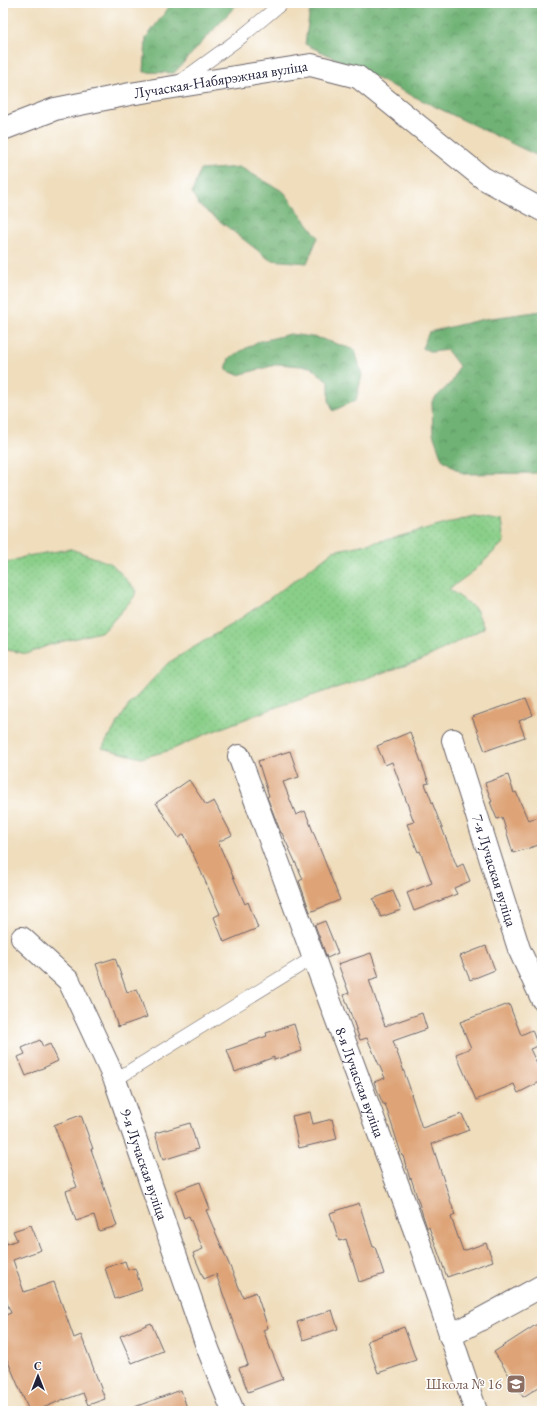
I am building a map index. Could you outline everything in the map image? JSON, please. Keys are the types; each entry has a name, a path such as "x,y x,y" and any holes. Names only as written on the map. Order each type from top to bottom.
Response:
{"street":[{"name":"Лучаская-Набярэжная вуліца","path":"3,129 55,109 130,94 311,65 358,77 483,178 542,210"},
{"name":"7-я Лучаская вуліца","path":"453,740 519,949 542,999"},
{"name":"8-я Лучаская вуліца","path":"239,756 422,1250 476,1411"},
{"name":"9-я Лучаская вуліца","path":"22,938 69,982 115,1080 208,1349 233,1411"},
{"path":"450,1336 542,1286"}],"lane":[{"path":"172,87 240,38 282,3"},
{"path":"115,1080 314,957"}],"green space":[{"path":"172,3 238,3 174,73 144,72 146,38"},
{"path":"311,3 542,3 542,158 305,44"},
{"path":"240,167 284,192 318,237 307,263 270,260 199,205 192,193 200,170"},
{"path":"542,311 542,473 463,474 442,459 433,434 432,401 452,382 459,366 447,350 432,352 422,348 429,332 484,319"},
{"path":"290,334 319,338 355,350 362,375 356,400 333,411 329,400 329,382 311,367 279,364 238,375 226,370 229,358 257,342"},
{"path":"473,515 501,520 504,542 475,570 449,589 476,609 484,628 422,660 274,708 206,734 171,750 141,758 102,748 129,705 168,663 237,621 297,579 333,551 394,538"},
{"path":"71,549 112,564 136,590 134,597 104,631 49,645 27,654 3,649 3,564 27,556"}],"building":[{"path":"526,698 533,715 519,721 525,737 485,751 472,717"},
{"path":"410,732 429,783 425,784 457,867 463,864 470,881 454,888 457,894 414,911 407,893 432,883 420,851 418,852 407,824 414,822 392,762 385,765 377,746"},
{"path":"290,751 299,777 283,782 296,815 305,811 340,900 310,912 299,881 303,879 281,833 267,797 269,796 258,761"},
{"path":"508,775 514,793 516,792 528,820 542,816 542,844 513,853 502,817 497,819 490,802 492,802 485,783"},
{"path":"189,780 206,805 214,801 232,835 218,842 245,904 248,902 258,928 224,942 214,917 220,914 184,834 179,838 156,803"},
{"path":"393,891 401,910 381,917 373,899"},
{"path":"325,921 338,953 327,958 315,925"},
{"path":"486,946 495,970 470,980 460,956"},
{"path":"371,953 379,977 369,980 385,1026 422,1013 427,1029 393,1041 412,1094 422,1128 462,1114 469,1130 432,1144 455,1215 451,1217 463,1251 486,1243 493,1261 447,1277 429,1227 427,1228 385,1104 383,1104 374,1082 385,1078 367,1038 360,1040 344,995 349,993 338,964"},
{"path":"115,958 127,992 137,989 147,1017 118,1027 96,964"},
{"path":"509,1004 521,1035 532,1030 538,1046 530,1049 542,1074 542,1081 518,1093 514,1084 476,1100 456,1054 471,1048 460,1022"},
{"path":"294,1024 302,1051 274,1060 274,1057 235,1072 227,1050 267,1036 266,1033"},
{"path":"40,1040 43,1047 50,1044 58,1061 26,1076 18,1057 25,1054 22,1048"},
{"path":"310,1112 313,1124 332,1119 337,1139 299,1148 292,1116"},
{"path":"81,1115 117,1226 99,1231 94,1215 76,1221 66,1191 77,1187 54,1125"},
{"path":"190,1123 198,1149 163,1160 155,1133"},
{"path":"200,1182 210,1209 206,1210 243,1297 256,1292 268,1328 263,1330 283,1379 248,1392 239,1368 248,1365 216,1274 204,1279 193,1253 203,1249 189,1216 184,1218 175,1191"},
{"path":"359,1203 373,1247 375,1247 384,1274 359,1282 346,1239 339,1241 330,1213"},
{"path":"31,1225 41,1250 13,1260 24,1292 54,1282 74,1338 81,1335 105,1399 88,1405 83,1393 36,1411 29,1411 3,1350 3,1316 11,1313 3,1293 3,1241 6,1240 7,1244 17,1240 13,1231"},
{"path":"125,1261 128,1270 135,1268 142,1290 115,1299 105,1268"},
{"path":"332,1310 338,1329 303,1340 297,1322"},
{"path":"542,1321 542,1385 523,1397 494,1352"},
{"path":"151,1323 163,1351 132,1363 120,1336"},
{"path":"404,1327 416,1360 378,1373 367,1341"},
{"path":"181,1390 188,1411 129,1411 129,1409"}],"place":[{"name":"Школа № 16","path":"516,1384"}]}
